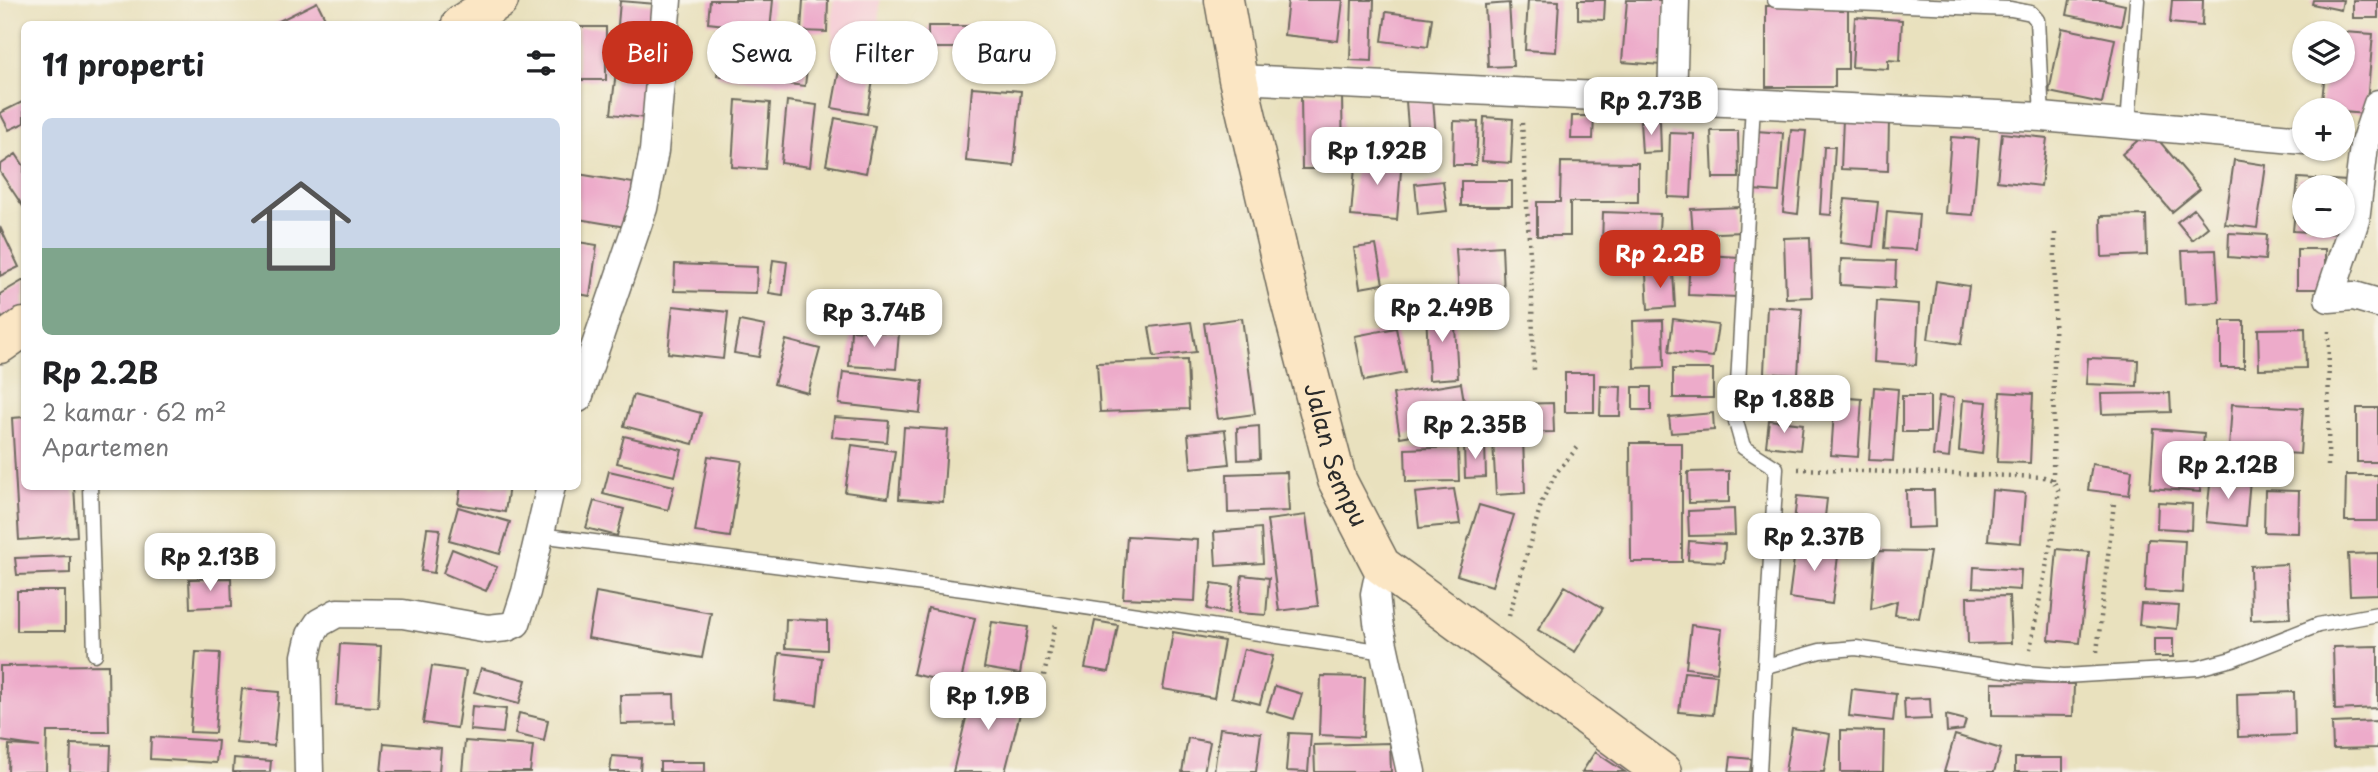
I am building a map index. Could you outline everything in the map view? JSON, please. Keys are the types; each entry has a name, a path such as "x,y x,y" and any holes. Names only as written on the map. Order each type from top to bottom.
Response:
{"main road":[{"path":"466,21 499,0"},
{"name":"Jalan Sempu","path":"1224,0 1238,79 1289,297 1337,480 1381,565 1662,772"},
{"path":"0,344 21,329"}],"street":[{"path":"581,389 643,208 654,151 667,0"},
{"path":"1672,101 1675,0"},
{"path":"1238,79 2042,117 2292,139"},
{"path":"2355,143 2378,104"},
{"path":"2354,161 2355,220 2329,299 2354,296 2378,303"},
{"path":"309,772 306,656 311,635 319,623 337,613 403,614 488,629 516,623 550,490"},
{"path":"1381,565 1375,594 1411,772"}],"lane":[{"path":"1775,0 2011,9 2031,13 2037,20 2042,117"},
{"path":"2128,125 2137,0"},
{"path":"1753,104 1736,422 1743,447 1776,468 1759,772"},
{"path":"90,490 94,654"},
{"path":"539,535 971,590 1385,652"},
{"path":"1766,666 1820,651 1856,648 2025,673 2094,675 2198,668 2232,659 2318,625 2378,614"}],"path":[{"path":"1522,93 1534,370"},
{"path":"2025,673 2058,506 2058,490 2053,480 2055,230"},
{"path":"2328,466 2329,299"},
{"path":"1499,650 1542,501 1556,473 1578,447"},
{"path":"1776,468 2044,477 2053,480"},
{"path":"2094,675 2114,503"},
{"path":"1038,703 1059,604"}],"shaded area":[{"path":"833,0 880,0 880,21 833,21"}],"building":[{"path":"710,0 773,0 771,21 708,21"},
{"path":"803,0 828,0 827,32 816,32 816,21 802,21"},
{"path":"1288,0 1343,0 1338,41 1284,35"},
{"path":"1352,0 1374,0 1372,61 1350,60"},
{"path":"1528,0 1559,1 1556,52 1525,50"},
{"path":"1578,0 1605,0 1604,20 1578,19"},
{"path":"1627,0 1666,0 1661,65 1622,62"},
{"path":"2070,0 2102,0 2125,5 2121,26 2067,15"},
{"path":"2172,0 2203,0 2202,26 2170,23"},
{"path":"2313,0 2343,0 2341,10 2312,4"},
{"path":"2353,0 2378,0 2378,18 2353,18"},
{"path":"620,1 656,4 655,21 618,21"},
{"path":"317,2 326,21 279,21"},
{"path":"1509,3 1513,66 1488,67 1485,5"},
{"path":"1766,6 1848,6 1848,69 1835,69 1835,87 1766,87"},
{"path":"1386,12 1432,18 1428,47 1382,41"},
{"path":"1855,17 1902,20 1900,61 1888,60 1888,69 1852,67"},
{"path":"938,26 952,26 952,48 938,48"},
{"path":"581,27 602,27 602,80 581,80"},
{"path":"2062,28 2115,39 2102,103 2049,92"},
{"path":"2355,33 2373,34 2366,114 2355,113 2355,98 2322,98 2324,84 2355,84"},
{"path":"614,84 649,84 644,118 611,114"},
{"path":"836,84 872,84 867,114 832,108"},
{"path":"972,87 1021,91 1014,166 966,161"},
{"path":"1342,94 1343,169 1302,169 1301,95"},
{"path":"1433,99 1437,151 1410,153 1406,101"},
{"path":"736,100 770,103 765,169 732,167"},
{"path":"787,101 817,105 810,167 781,163"},
{"path":"21,102 21,124 9,130 0,113"},
{"path":"1572,116 1594,116 1593,139 1571,139"},
{"path":"1484,117 1513,119 1511,163 1482,161"},
{"path":"835,118 875,126 866,173 826,165"},
{"path":"1843,118 1889,120 1888,171 1841,169"},
{"path":"1454,121 1478,122 1476,165 1453,165"},
{"path":"1640,121 1660,121 1661,152 1642,153"},
{"path":"1791,130 1806,131 1798,214 1783,212"},
{"path":"2150,130 2200,189 2172,212 2122,154"},
{"path":"1711,131 1738,131 1739,178 1713,178"},
{"path":"1756,131 1783,133 1779,192 1753,190"},
{"path":"1670,133 1694,134 1691,198 1668,197"},
{"path":"2002,133 2047,138 2041,186 1997,181"},
{"path":"1951,137 1979,139 1973,215 1945,213"},
{"path":"1824,147 1835,147 1831,215 1820,214"},
{"path":"16,154 21,162 21,204 0,172 0,165"},
{"path":"1356,154 1402,158 1397,220 1351,216"},
{"path":"2234,160 2266,165 2257,228 2225,224"},
{"path":"1561,162 1638,163 1638,202 1570,202 1570,236 1537,236 1537,202 1560,202"},
{"path":"581,174 633,183 626,227 581,220"},
{"path":"1443,181 1447,211 1418,214 1415,184"},
{"path":"1461,181 1512,181 1512,206 1461,206"},
{"path":"1845,199 1878,202 1873,247 1840,243"},
{"path":"1742,207 1743,232 1693,234 1691,209"},
{"path":"2194,209 2208,227 2192,240 2177,222"},
{"path":"1887,211 1919,214 1916,250 1884,248"},
{"path":"1603,212 1660,214 1658,246 1602,244"},
{"path":"2146,215 2147,255 2102,257 2101,216"},
{"path":"0,227 19,267 0,276"},
{"path":"2229,233 2267,235 2265,260 2228,257"},
{"path":"1810,237 1812,297 1786,298 1784,238"},
{"path":"581,242 597,245 590,296 581,294"},
{"path":"1376,245 1383,284 1360,288 1354,248"},
{"path":"1502,246 1504,295 1459,297 1456,249"},
{"path":"2297,249 2325,249 2325,289 2297,289"},
{"path":"2216,250 2219,302 2185,304 2182,251"},
{"path":"1690,254 1739,257 1738,297 1688,295"},
{"path":"1841,259 1896,261 1895,288 1840,285"},
{"path":"773,260 787,262 783,295 769,293"},
{"path":"675,264 757,267 756,293 674,291"},
{"path":"1673,272 1675,307 1648,309 1646,274"},
{"path":"1936,281 1969,286 1961,344 1928,339"},
{"path":"21,282 21,317 6,325 0,314 0,294"},
{"path":"1877,301 1919,304 1916,365 1874,362"},
{"path":"673,306 728,312 723,359 668,353"},
{"path":"1767,306 1802,309 1798,375 1764,373"},
{"path":"1454,309 1458,378 1429,380 1426,310"},
{"path":"1242,318 1255,414 1218,419 1204,323"},
{"path":"1673,319 1718,325 1713,357 1669,352"},
{"path":"1663,320 1664,367 1634,368 1633,321"},
{"path":"740,321 765,326 759,357 734,353"},
{"path":"2221,321 2244,321 2244,368 2221,368"},
{"path":"1191,322 1196,352 1154,357 1149,327"},
{"path":"1396,328 1405,373 1364,381 1355,336"},
{"path":"2305,328 2306,368 2259,369 2258,329"},
{"path":"851,330 899,333 896,369 849,366"},
{"path":"786,340 820,349 808,393 774,384"},
{"path":"2088,358 2138,360 2137,386 2086,384"},
{"path":"1187,360 1189,409 1100,412 1097,363"},
{"path":"1673,369 1713,369 1713,398 1673,398"},
{"path":"843,372 923,381 920,413 839,404"},
{"path":"1565,373 1594,373 1594,412 1565,412"},
{"path":"1461,383 1468,425 1400,437 1393,394"},
{"path":"1601,386 1621,387 1620,416 1600,416"},
{"path":"1633,387 1651,387 1651,410 1633,410"},
{"path":"1874,387 1898,389 1893,461 1869,460"},
{"path":"2000,392 2033,394 2030,463 1997,462"},
{"path":"2170,393 2171,412 2102,414 2101,394"},
{"path":"633,395 701,413 693,444 624,426"},
{"path":"1902,396 1930,396 1930,432 1902,432"},
{"path":"1939,396 1954,398 1949,458 1933,456"},
{"path":"1835,397 1862,399 1858,457 1831,455"},
{"path":"1963,400 1987,402 1982,454 1959,451"},
{"path":"1553,403 1554,432 1485,433 1484,405"},
{"path":"2232,404 2303,408 2300,454 2229,449"},
{"path":"2357,408 2378,408 2378,462 2357,462"},
{"path":"1713,413 1714,430 1671,433 1669,417"},
{"path":"21,417 21,490 74,490 77,536 19,540 12,418"},
{"path":"834,417 889,421 887,442 832,437"},
{"path":"1769,420 1803,424 1800,450 1766,446"},
{"path":"1259,426 1260,459 1238,460 1237,428"},
{"path":"904,427 948,430 943,502 899,499"},
{"path":"2154,429 2204,433 2200,492 2150,488"},
{"path":"1225,430 1229,464 1191,468 1188,434"},
{"path":"624,436 682,450 675,476 617,463"},
{"path":"1523,439 1525,493 1496,495 1493,441"},
{"path":"1630,443 1682,443 1682,562 1631,562"},
{"path":"1485,444 1486,477 1465,478 1464,445"},
{"path":"852,445 895,451 888,498 845,492"},
{"path":"1458,447 1459,481 1406,482 1405,449"},
{"path":"708,456 742,461 730,537 695,532"},
{"path":"2092,464 2132,470 2129,495 2088,490"},
{"path":"609,471 674,486 668,510 603,494"},
{"path":"1729,471 1729,502 1689,503 1688,472"},
{"path":"1287,472 1289,511 1228,513 1227,474"},
{"path":"2346,475 2378,475 2378,521 2345,521"},
{"path":"2211,476 2250,479 2246,526 2206,522"},
{"path":"1454,489 1460,524 1419,528 1415,493"},
{"path":"460,490 508,490 505,512 458,504"},
{"path":"1906,490 1934,490 1935,527 1907,528"},
{"path":"1992,490 2025,493 2021,543 1988,540"},
{"path":"2265,490 2299,491 2298,533 2264,532"},
{"path":"1797,496 1827,499 1823,534 1793,530"},
{"path":"594,501 624,509 617,536 586,528"},
{"path":"2158,502 2192,504 2191,530 2157,528"},
{"path":"1479,505 1514,515 1492,586 1457,575"},
{"path":"458,507 510,522 500,554 449,540"},
{"path":"1734,509 1735,535 1689,536 1688,511"},
{"path":"1306,515 1318,606 1279,611 1267,520"},
{"path":"427,528 440,529 434,573 421,571"},
{"path":"1261,528 1263,563 1216,566 1214,532"},
{"path":"1127,536 1198,540 1195,601 1123,598"},
{"path":"2148,539 2185,541 2182,593 2145,591"},
{"path":"1689,541 1725,544 1724,562 1688,560"},
{"path":"1796,543 1839,548 1832,604 1789,598"},
{"path":"452,549 497,567 486,591 443,573"},
{"path":"2057,549 2089,552 2080,643 2049,640"},
{"path":"1875,551 1930,552 1919,618 1895,615 1897,601 1871,609"},
{"path":"2378,553 2378,594 2350,595 2348,554"},
{"path":"70,556 70,573 17,575 15,558"},
{"path":"2287,564 2290,618 2251,620 2250,566"},
{"path":"1974,567 2021,570 2020,590 1973,587"},
{"path":"1242,575 1269,578 1266,615 1238,613"},
{"path":"231,578 232,606 190,608 189,579"},
{"path":"1212,583 1233,586 1229,613 1207,609"},
{"path":"1565,586 1603,608 1575,652 1538,630"},
{"path":"17,591 65,591 65,631 17,631"},
{"path":"596,592 711,613 702,658 588,638"},
{"path":"2009,596 2011,643 1968,644 1967,597"},
{"path":"2141,604 2179,606 2177,629 2139,625"},
{"path":"928,608 975,618 960,685 913,674"},
{"path":"786,619 827,621 827,650 785,648"},
{"path":"1095,621 1118,625 1109,672 1085,668"},
{"path":"992,622 1028,627 1020,674 984,668"},
{"path":"1691,625 1722,629 1717,672 1686,668"},
{"path":"1173,632 1224,641 1214,698 1163,689"},
{"path":"2154,639 2173,639 2173,657 2154,657"},
{"path":"340,644 381,646 378,707 336,705"},
{"path":"2378,646 2378,708 2335,710 2333,647"},
{"path":"1244,649 1273,656 1260,704 1232,697"},
{"path":"196,652 220,653 215,733 190,732"},
{"path":"779,653 822,658 817,705 774,700"},
{"path":"108,665 109,732 47,732 46,772 8,772 9,745 40,747 0,741 0,666"},
{"path":"432,666 466,671 457,728 423,723"},
{"path":"481,668 526,680 519,704 474,692"},
{"path":"1684,672 1717,675 1713,715 1679,712"},
{"path":"1321,676 1365,677 1363,737 1319,735"},
{"path":"1992,683 2074,684 2073,716 1992,715"},
{"path":"974,685 1024,698 1005,772 953,772"},
{"path":"1275,686 1302,694 1294,719 1267,711"},
{"path":"242,689 279,692 274,746 236,743"},
{"path":"1852,689 1896,694 1893,721 1849,716"},
{"path":"2294,692 2295,735 2238,737 2237,694"},
{"path":"674,694 675,723 621,724 620,695"},
{"path":"1930,698 1931,719 1905,720 1904,699"},
{"path":"472,706 506,709 503,733 470,730"},
{"path":"519,713 548,720 544,741 515,734"},
{"path":"1946,715 1966,720 1963,730 1947,732"},
{"path":"2378,721 2378,748 2333,749 2332,723"},
{"path":"1220,728 1261,733 1256,772 1214,772"},
{"path":"1792,728 1830,734 1824,772 1785,772"},
{"path":"1841,730 1884,731 1883,772 1841,772"},
{"path":"1289,733 1311,734 1308,772 1286,771"},
{"path":"1955,735 2001,749 1994,772 1944,772"},
{"path":"151,737 218,741 216,763 150,759"},
{"path":"1188,738 1210,742 1204,772 1182,772"},
{"path":"465,741 533,746 530,772 462,772"},
{"path":"384,743 441,748 439,772 381,772"},
{"path":"1390,743 1391,772 1315,772 1314,745"},
{"path":"71,744 111,745 110,772 70,772"},
{"path":"1595,752 1625,772 1582,772"},
{"path":"612,756 641,758 640,772 610,772"},
{"path":"1731,757 1752,759 1750,772 1729,772"},
{"path":"234,758 271,761 270,772 233,772"},
{"path":"2015,758 2063,758 2063,772 2015,772"},
{"path":"660,762 705,762 705,772 660,772"}]}
